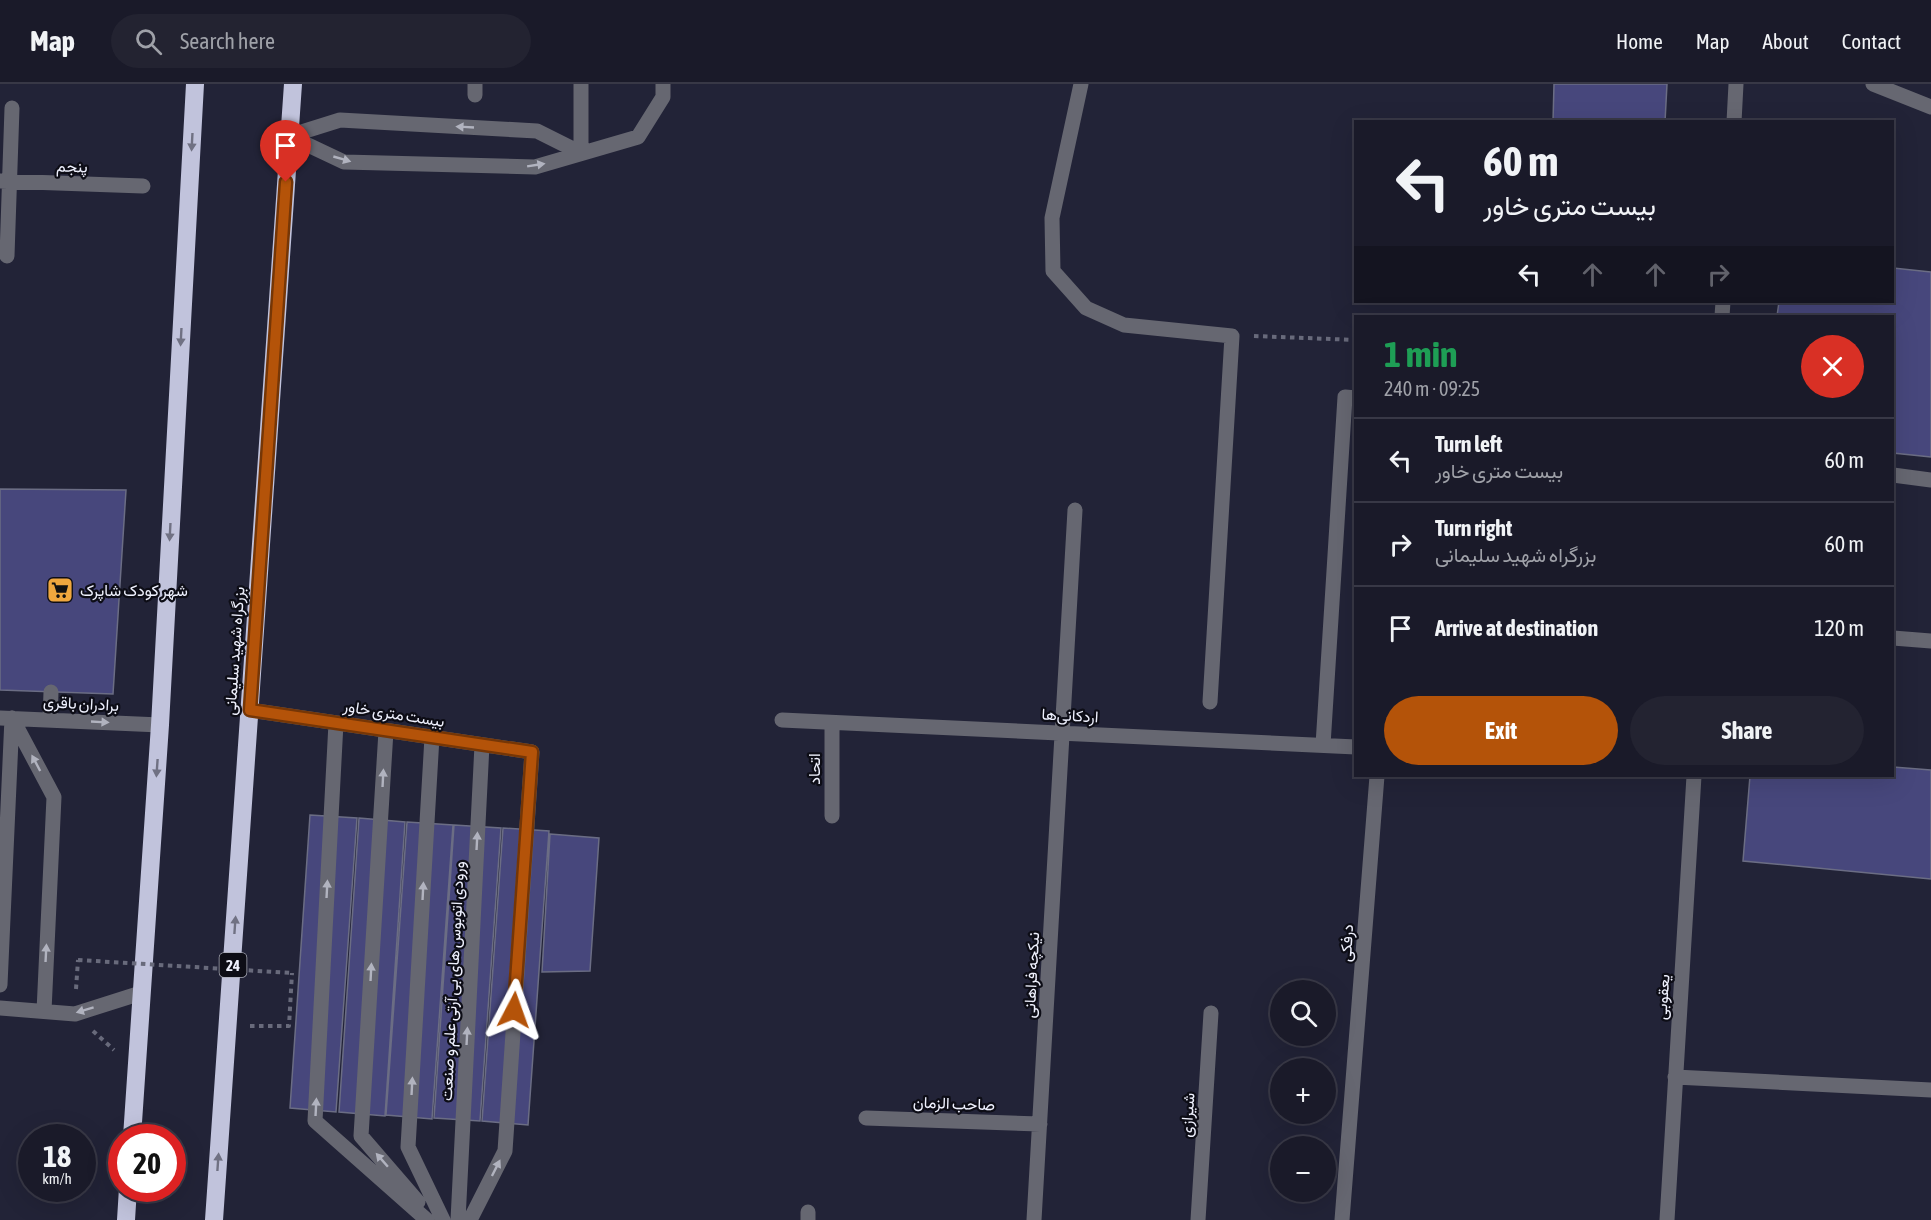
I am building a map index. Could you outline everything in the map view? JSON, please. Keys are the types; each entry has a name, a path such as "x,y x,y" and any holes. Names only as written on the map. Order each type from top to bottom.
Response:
{"highway":[{"path":"133,1124 160,725 195,84"},
{"name":"بزرگراه شهید سلیمانی","path":"214,1220 293,84"},
{"path":"126,1220 127,1202"}],"street":[{"path":"580,153 581,84"},
{"path":"289,136 344,162 536,167 638,137 663,97 663,84"},
{"path":"1081,84 1052,218 1053,271 1086,308 1124,325 1232,336 1210,702"},
{"path":"1734,120 1736,84"},
{"path":"1873,84 1931,107"},
{"path":"8,256 5,181 12,108"},
{"path":"289,136 340,120 525,130 537,131 580,153"},
{"name":"پنجم","path":"5,181 143,186"},
{"path":"1323,745 1345,397 1354,398"},
{"path":"1894,475 1931,480"},
{"name":"نیکچه فراهانی","path":"1034,1220 1064,733 1075,510"},
{"path":"1894,638 1931,641"},
{"path":"50,720 51,692"},
{"name":"بیست متری خاور","path":"250,710 532,752 505,1151 470,1220"},
{"name":"برادران باقری","path":"6,718 160,725"},
{"path":"0,985 6,718"},
{"path":"6,718 54,797 44,1011"},
{"name":"اردکانی‌ها","path":"782,720 1354,747"},
{"path":"336,723 315,1121 427,1220"},
{"name":"اتحاد","path":"831,723 832,816"},
{"path":"386,730 362,1136 434,1220"},
{"path":"432,737 408,1147 444,1220"},
{"name":"ورودی اتوبوس های بی آرتی علم و صنعت","path":"458,1220 482,745"},
{"name":"درفکی","path":"1342,1220 1377,777"},
{"name":"یعقوبی","path":"1667,1220 1694,777"},
{"path":"0,1008 75,1014 141,993"},
{"name":"شیرازی","path":"1198,1220 1211,1012"},
{"path":"1675,1077 1931,1090"},
{"name":"صاحب الزمان","path":"866,1118 1040,1124"}],"path":[{"path":"1232,336 1354,340"},
{"path":"78,960 292,973 289,1026 229,1026"},
{"path":"75,1014 136,1070"}],"building":[{"path":"1554,84 1667,84 1665,120 1553,120"},
{"path":"1894,268 1931,272 1931,457 1894,453 1894,315 1777,315 1779,303 1894,303"},
{"name":"شهر کودک شاپرک","path":"0,489 126,490 113,694 0,690"},
{"path":"1894,767 1931,770 1931,879 1743,861 1750,777 1894,777"},
{"path":"310,815 357,818 336,1112 290,1108"},
{"path":"359,818 405,822 385,1116 339,1112"},
{"path":"407,822 453,825 432,1119 386,1115"},
{"path":"454,825 501,828 480,1121 434,1118"},
{"path":"503,828 549,831 528,1125 482,1121"},
{"path":"550,834 599,838 590,971 542,972"}],"place":[{"name":"شهر کودک شاپرک","path":"60,590"}],"route":[{"path":"286,182 250,710 532,752 514,1010"}]}
